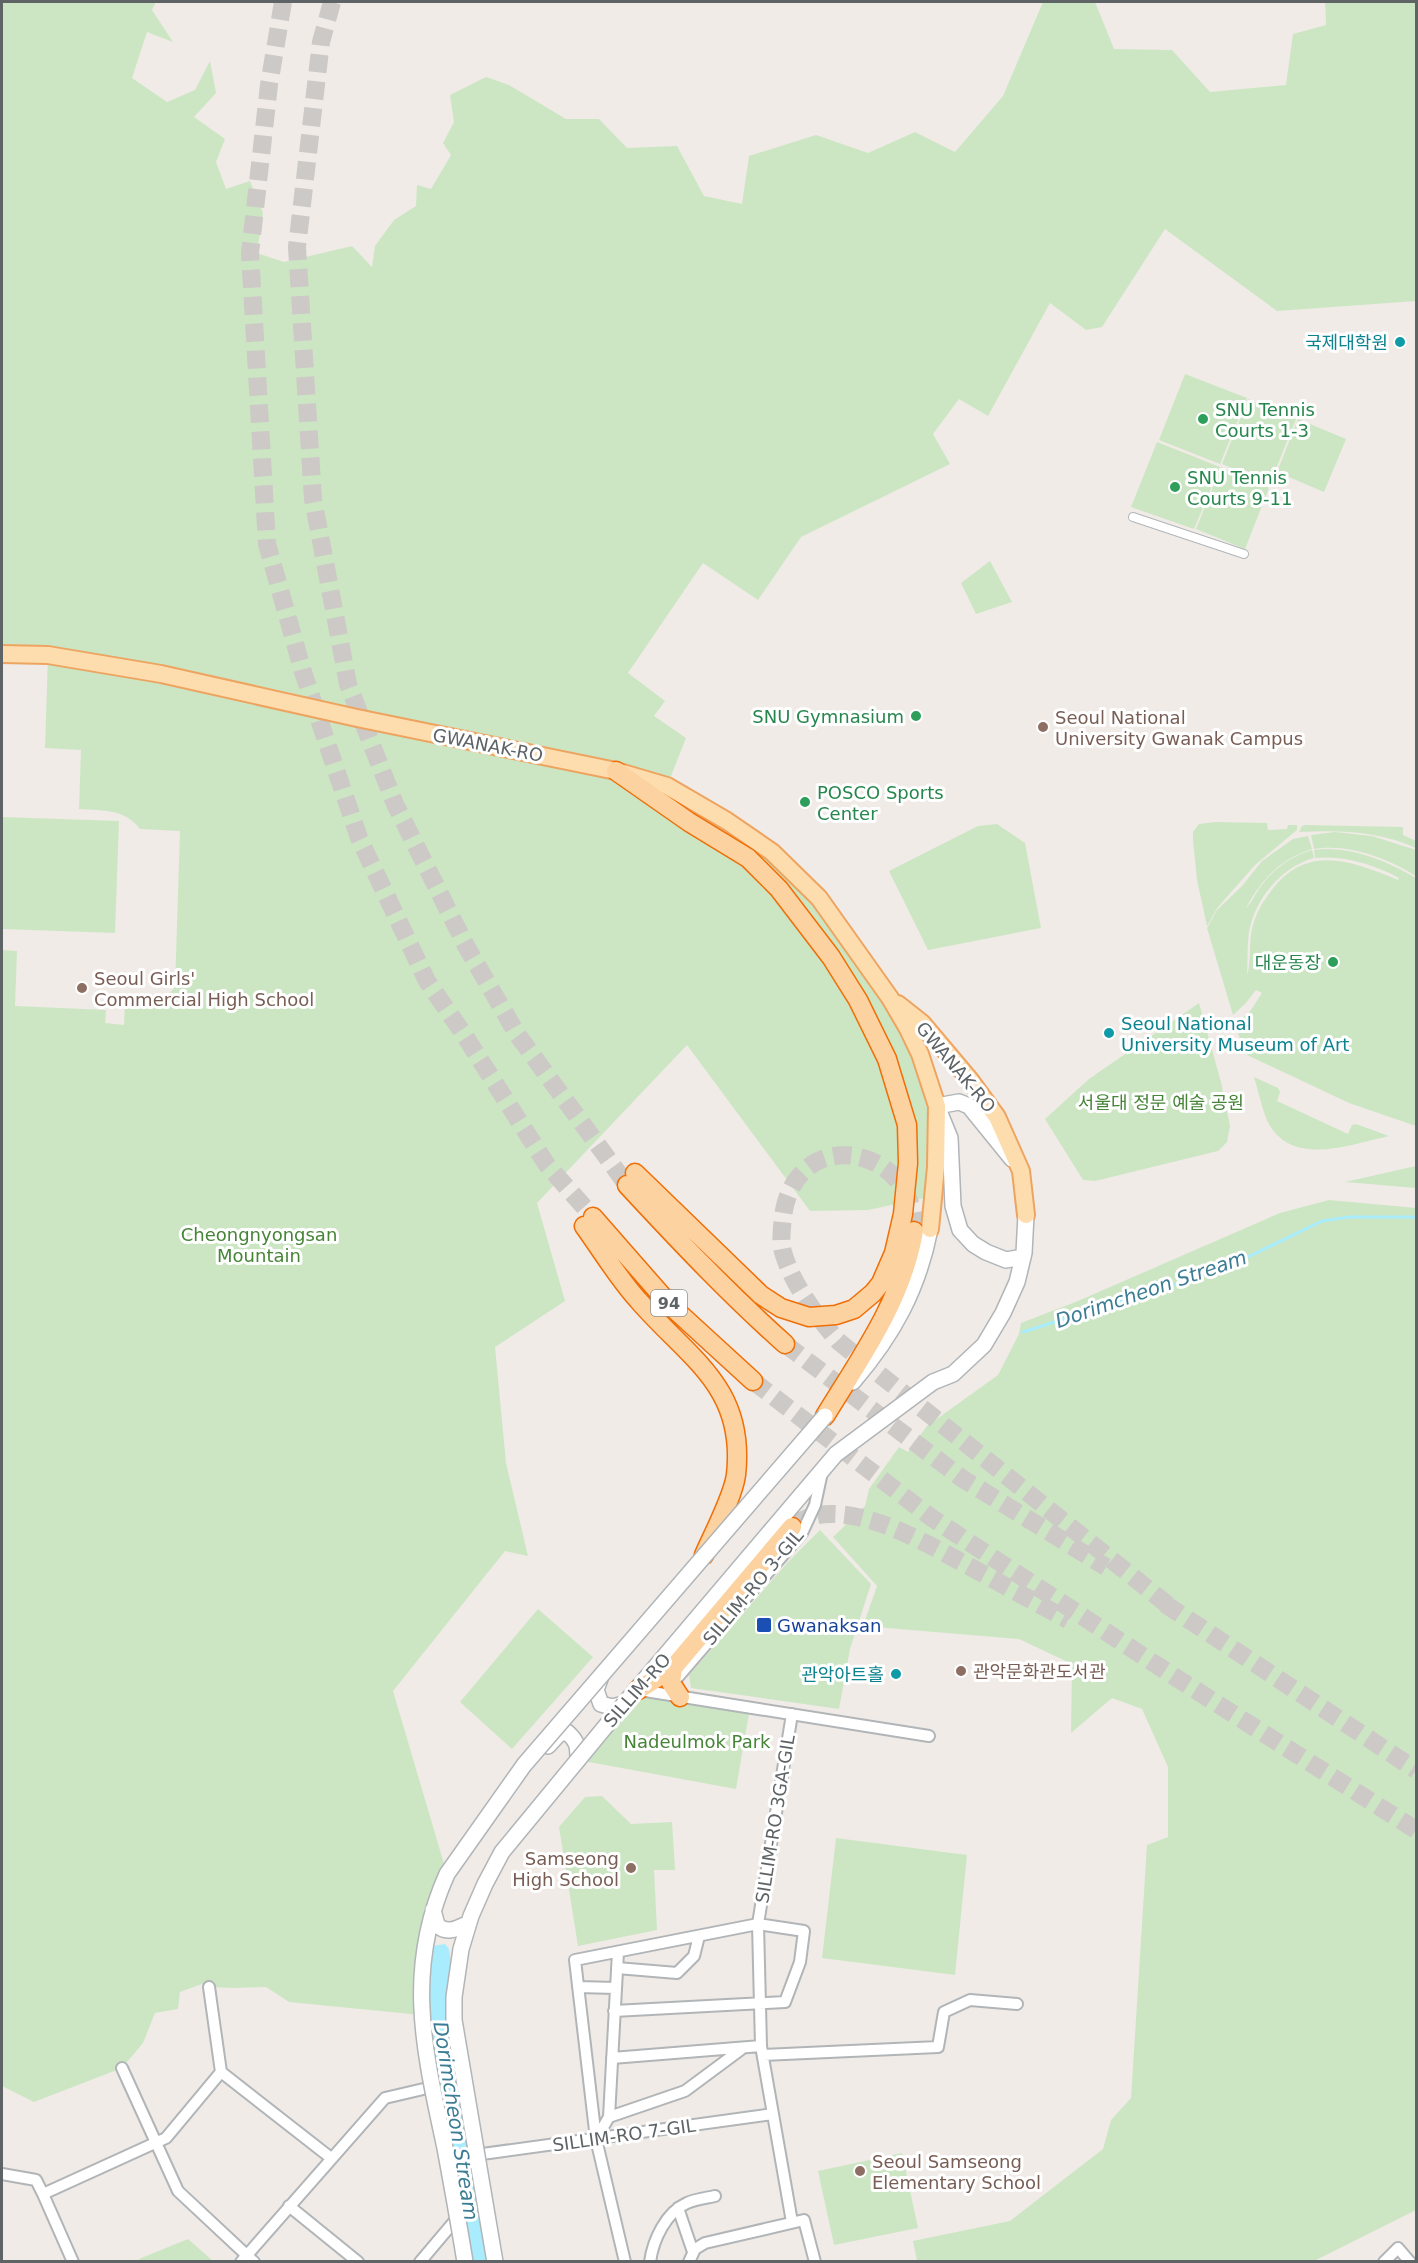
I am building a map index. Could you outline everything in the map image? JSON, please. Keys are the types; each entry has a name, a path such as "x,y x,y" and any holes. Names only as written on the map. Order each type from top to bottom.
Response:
{"highway":[{"path":"616,771 689,822 748,858 779,889 831,957 858,1000 887,1059 908,1125 908,1163 903,1214 894,1252 881,1283 873,1293 854,1309 836,1315 809,1317 781,1308 761,1295 631,1179 723,1285 785,1344"},
{"name":"94","path":"701,1561 736,1477 734,1426 726,1399 697,1361 637,1300 589,1222 671,1306 753,1381"},
{"path":"825,1416 885,1319 922,1230"},
{"path":"638,1690 672,1668 792,1527"},
{"path":"672,1668 671,1683 680,1697"}],"main road":[{"name":"GWANAK-RO","path":"2,654 48,655 161,674 357,718 616,771 667,786 727,821 772,852 819,898 890,998 920,1054 937,1106 936,1167 922,1230"},
{"name":"GWANAK-RO","path":"890,998 922,1023 970,1080 997,1117 1021,1171 1026,1215"},
{"path":"1021,1171 969,1106 959,1102 937,1106 950,1138 953,1206 960,1230 973,1244 986,1252 1006,1260 1023,1257"},
{"name":"SILLIM-RO","path":"495,2262 454,2020 457,1971 469,1923 485,1884 502,1852 836,1454 933,1382 953,1374 974,1356 994,1330 1017,1282 1023,1257 1026,1215"},
{"name":"SILLIM-RO","path":"462,2258 458,2217 432,2087 420,1996 423,1958 433,1910 447,1874 535,1752 825,1416"},
{"path":"601,1676 596,1690 601,1704 612,1707 624,1704"},
{"path":"535,1752 546,1748 560,1734 567,1732 576,1740 578,1760"},
{"path":"433,1910 437,1925 444,1930 452,1931 469,1923"},
{"path":"447,2160 476,2155"}],"street":[{"path":"1133,517 1244,554"},
{"name":"SILLIM-RO 3-GIL","path":"680,1697 676,1687 679,1675 802,1533 815,1505 823,1470"},
{"path":"638,1690 929,1736"},
{"name":"SILLIM-RO 3GA-GIL","path":"792,1714 758,1924 762,2051 792,2222"},
{"path":"625,2262 596,2139 575,1960 758,1924"},
{"name":"SILLIM-RO 3GA-GIL","path":"614,2012 785,2002 800,1962 804,1931 758,1924"},
{"path":"617,1968 677,1973 694,1956 699,1936"},
{"path":"596,2139 609,2116 618,1952"},
{"path":"209,1987 221,2072 332,2158"},
{"path":"578,1987 615,1989"},
{"path":"612,2058 743,2048 762,2051 938,2047 944,2012 970,2000 1017,2004"},
{"path":"609,2116 685,2091 743,2048"},
{"path":"122,2068 178,2191 247,2259 289,2206 385,2098 432,2087"},
{"path":"43,2194 166,2138 221,2072"},
{"name":"SILLIM-RO 7-GIL","path":"476,2155 773,2114"},
{"path":"2,2174 36,2180 73,2262"},
{"path":"650,2262 655,2242 669,2216 689,2202 715,2196"},
{"path":"289,2206 358,2262"},
{"path":"678,2208 691,2257"},
{"path":"420,2262 458,2217"},
{"path":"691,2257 705,2243 804,2220 815,2262"},
{"path":"1384,2262 1398,2248 1411,2257"}],"green space":[{"name":"Cheongnyongsan Mountain","path":"2,2 156,2 152,10 173,42 147,32 132,78 167,102 195,90 210,61 216,93 194,117 225,139 216,162 226,189 250,181 263,213 257,253 284,262 352,246 372,267 375,246 394,220 416,206 417,185 431,189 451,155 443,143 454,122 450,95 486,77 509,85 566,119 599,119 627,148 677,146 704,196 742,204 749,156 816,135 868,153 915,132 955,152 1003,96 1043,2 1095,2 1114,49 1172,50 1210,92 1286,85 1293,34 1326,25 1325,2 1416,2 1416,301 1277,311 1165,229 1102,327 1086,330 1050,303 988,416 959,399 933,434 950,464 801,537 758,600 703,563 628,673 665,701 654,716 686,738 667,786 772,852 890,998 930,1082 934,1196 868,1210 810,1211 687,1045 537,1203 565,1301 495,1347 506,1463 528,1556 505,1551 393,1691 447,1874 438,1893 421,2015 289,2002 266,1987 209,1987 202,1984 180,1992 178,2009 155,2013 143,2043 122,2068 34,2102 2,2086 2,950 17,951 15,1006 106,1010 105,1023 124,1025 125,1000 163,1001 175,987 180,831 140,829 134,822 120,814 79,809 81,750 45,748 48,655 2,654"},
{"name":"SNU Tennis Courts 1-3","path":"1185,374 1247,398 1220,464 1159,440"},
{"path":"1248,399 1296,419 1270,484 1222,464"},
{"path":"1298,419 1346,439 1324,492 1277,472"},
{"name":"SNU Tennis Courts 9-11","path":"1157,442 1220,467 1194,529 1131,507"},
{"path":"1221,467 1269,488 1245,549 1196,529"},
{"path":"990,561 1012,602 976,614 961,583"},
{"path":"2,817 119,821 115,933 2,929"},
{"path":"1267,823 1268,830 1287,829 1288,825 1297,825 1297,830 1255,865 1218,907 1207,926 1197,880 1193,832 1199,824"},
{"path":"997,824 1025,843 1041,928 928,950 889,871 978,826"},
{"path":"1305,825 1403,827 1403,835 1416,841 1416,848 1387,838 1359,833 1299,832"},
{"path":"1335,832 1372,836 1416,850 1416,876 1393,863 1353,850 1314,849 1311,835"},
{"name":"대운동장","path":"1308,836 1312,849 1290,858 1273,871 1246,908 1275,870 1296,856 1312,850 1314,858 1302,862 1281,877 1271,886 1257,908 1249,932 1247,975 1252,931 1257,914 1271,891 1289,873 1303,865 1334,860 1366,867 1398,880 1399,878 1359,862 1326,857 1315,858 1314,850 1354,852 1393,866 1416,878 1416,1126 1349,1103 1244,1052 1235,1023 1249,1013 1262,993 1256,990 1233,1015 1207,928 1217,910 1242,886 1262,861 1293,839"},
{"name":"서울대 정문 예술 공원","path":"1199,1003 1221,1082 1230,1126 1227,1142 1218,1151 1095,1181 1083,1180 1045,1119 1089,1079"},
{"path":"1254,1077 1278,1088 1280,1092 1277,1101 1348,1134 1352,1125 1356,1124 1389,1136 1321,1150 1289,1144 1276,1134 1266,1118"},
{"path":"1416,1166 1416,1188 1345,1182"},
{"path":"1329,1200 1416,1208 1416,2210 1314,2261 917,2261 913,2241 1010,2221 1103,2149 1111,2120 1131,2098 1147,1845 1168,1837 1168,1767 1142,1709 1112,1698 1071,1733 1072,1664 1019,1639 863,1626 877,1586 833,1537 865,1506 869,1489 899,1447 908,1452 927,1426 998,1375 1019,1334 1021,1323 1078,1301 1280,1213"},
{"path":"820,1530 871,1584 850,1649 839,1709 691,1688 689,1675 788,1562"},
{"path":"538,1609 593,1657 512,1749 460,1702"},
{"name":"Nadeulmok Park","path":"638,1690 750,1708 736,1789 578,1760"},
{"path":"602,1796 631,1824 672,1822 675,1870 654,1870 657,1930 578,1946 559,1827 585,1797"},
{"path":"836,1838 967,1855 955,1975 822,1958"},
{"path":"902,2153 918,2228 834,2245 818,2171"},
{"path":"188,2239 213,2261 141,2262 139,2259"}],"water":[{"name":"Dorimcheon Stream","path":"445,1944 449,1949 491,2261 469,2261 424,2017 433,1946"}],"waterway":[{"name":"Dorimcheon Stream","path":"1023,1332 1223,1269 1322,1221 1349,1217 1416,1217"}],"tunnel":[{"path":"283,2 269,85 250,253 267,544 303,672 359,838 427,981 547,1165 593,1217"},
{"path":"332,2 321,42 297,247 313,499 348,684 395,804 466,946 517,1034 627,1185"},
{"path":"914,1231 910,1202 897,1179 877,1164 855,1156 831,1157 809,1166 792,1186 783,1216 783,1252 799,1288 838,1341 1173,1609"},
{"path":"785,1344 963,1479 1106,1567"},
{"path":"753,1381 932,1518 1175,1677 1416,1830"},
{"path":"793,1526 813,1516 836,1514 886,1526 936,1548 1068,1620"},
{"path":"1165,1604 1416,1770"}],"place":[{"name":"국제대학원","path":"1400,342"},
{"name":"SNU Tennis Courts 1-3","path":"1203,419"},
{"name":"SNU Tennis Courts 9-11","path":"1175,487"},
{"name":"SNU Gymnasium","path":"916,716"},
{"name":"Seoul National University Gwanak Campus","path":"1043,727"},
{"name":"POSCO Sports Center","path":"805,802"},
{"name":"대운동장","path":"1333,962"},
{"name":"Seoul Girls' Commercial High School","path":"82,988"},
{"name":"Seoul National University Museum of Art","path":"1109,1033"},
{"name":"Gwanaksan","path":"764,1625"},
{"name":"관악문화관도서관","path":"961,1671"},
{"name":"관악아트홀","path":"896,1674"},
{"name":"Samseong High School","path":"631,1868"},
{"name":"Seoul Samseong Elementary School","path":"860,2171"}]}
